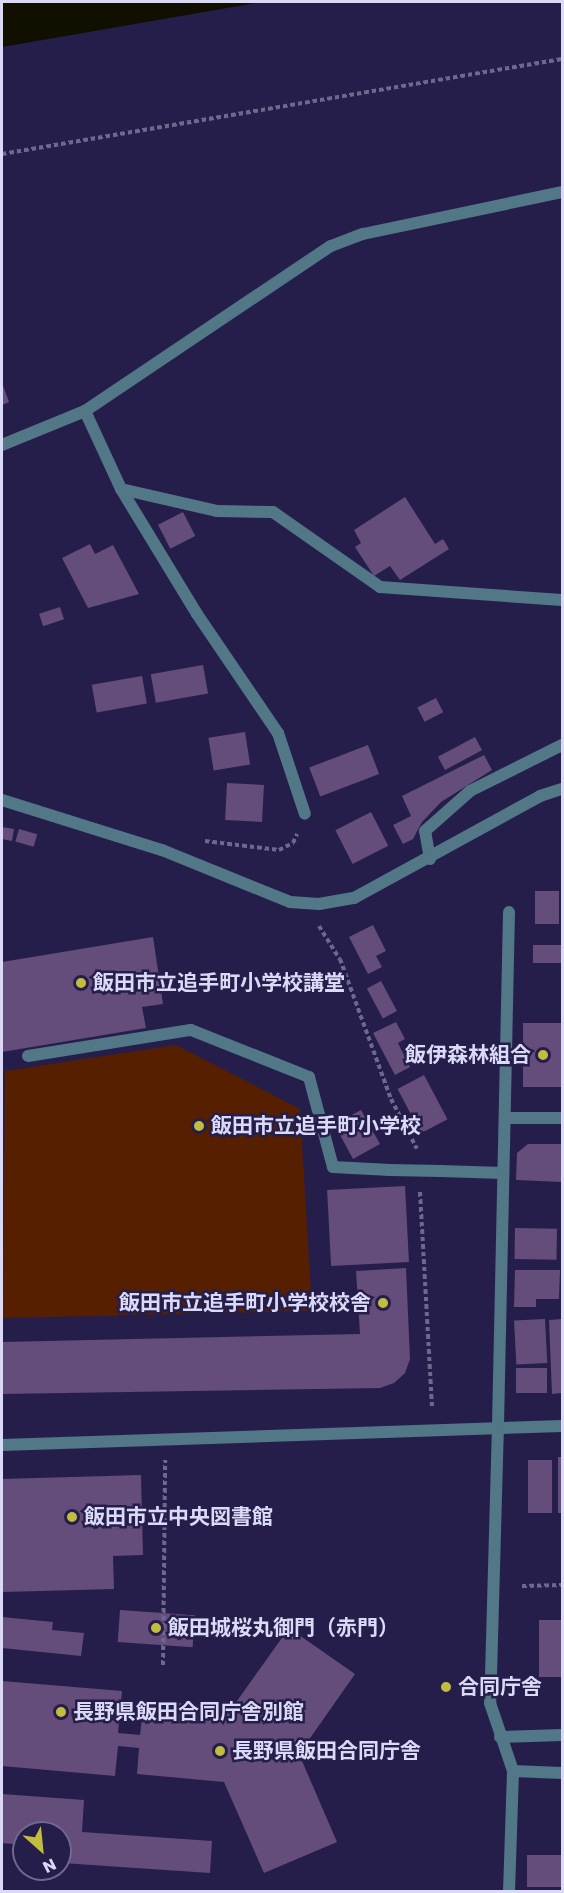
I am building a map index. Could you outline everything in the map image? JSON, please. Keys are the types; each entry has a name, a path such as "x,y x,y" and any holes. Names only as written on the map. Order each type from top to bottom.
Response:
{"street":[{"path":"2,445 85,411 331,246 363,234 562,192"},
{"path":"85,411 121,489 197,614 278,733 305,814"},
{"path":"121,489 217,511 273,512 380,587 562,600"},
{"path":"430,859 425,831 470,791 562,745"},
{"path":"2,800 162,850 290,902 319,904 354,898 430,859 540,796 562,789"},
{"path":"509,912 506,1118 490,1703 513,1771 509,1892"},
{"path":"28,1056 190,1030 309,1077 333,1167 504,1173"},
{"path":"506,1118 562,1118"},
{"path":"2,1445 166,1441 498,1425 562,1426"},
{"path":"500,1737 562,1735"},
{"path":"513,1771 562,1773"}],"path":[{"path":"2,154 562,59"},
{"path":"201,841 279,850 294,843 305,814"},
{"path":"318,924 340,959 391,1098 418,1151"},
{"path":"420,1186 433,1428"},
{"path":"163,1665 166,1441"},
{"path":"522,1586 562,1585"}],"shaded area":[{"path":"2,2 262,2 2,47"},
{"path":"176,1045 300,1109 312,1311 3,1318 5,1071"}],"building":[{"path":"2,383 9,402 2,405"},
{"path":"405,497 435,544 443,539 449,549 400,580 390,566 374,576 355,547 361,543 354,530"},
{"path":"183,512 195,536 170,549 158,525"},
{"path":"90,544 95,554 113,545 139,594 88,608 62,558"},
{"path":"60,607 64,619 43,626 39,614"},
{"path":"203,665 208,694 156,703 151,674"},
{"path":"142,676 147,704 97,712 92,685"},
{"path":"436,698 443,712 425,722 417,708"},
{"path":"245,732 250,765 214,770 208,738"},
{"path":"475,737 482,750 445,770 438,757"},
{"path":"368,745 379,774 320,797 309,768"},
{"path":"484,755 492,770 441,802 422,822 413,839 403,844 393,825 411,816 402,796"},
{"path":"227,783 264,785 262,822 225,820"},
{"path":"371,812 388,846 353,864 335,830"},
{"path":"2,827 14,829 12,841 2,839"},
{"path":"19,829 37,834 34,847 15,841"},
{"path":"535,891 559,891 559,924 535,924"},
{"path":"373,925 386,951 376,956 382,967 368,974 349,937"},
{"name":"飯田市立追手町小学校講堂","path":"153,937 163,1004 142,1007 146,1028 2,1052 2,962"},
{"path":"533,945 562,945 562,963 533,963"},
{"path":"381,981 397,1011 383,1019 367,989"},
{"path":"396,1022 405,1039 398,1043 410,1067 395,1075 373,1033"},
{"name":"飯伊森林組合","path":"523,1023 562,1023 562,1087 523,1087"},
{"path":"424,1075 447,1119 421,1133 398,1089"},
{"path":"361,1110 380,1144 353,1159 339,1133 351,1126 346,1118"},
{"path":"528,1144 562,1144 562,1182 516,1180 517,1153"},
{"path":"405,1186 409,1262 331,1266 327,1190"},
{"path":"515,1228 557,1229 556,1260 514,1259"},
{"name":"飯田市立追手町小学校校舎","path":"406,1268 410,1359 405,1373 394,1383 380,1388 2,1394 2,1342 360,1334 356,1271"},
{"path":"515,1270 560,1270 559,1299 536,1299 536,1307 514,1307"},
{"path":"545,1319 547,1363 516,1365 514,1321"},
{"path":"562,1319 562,1393 552,1394 549,1320"},
{"path":"516,1368 547,1368 547,1393 516,1393"},
{"path":"558,1457 562,1457 562,1513 558,1513"},
{"path":"528,1460 552,1460 552,1513 528,1513"},
{"name":"飯田市立中央図書館","path":"141,1475 143,1555 113,1556 114,1589 2,1592 2,1479"},
{"name":"飯田城桜丸御門（赤門）","path":"120,1610 195,1615 193,1647 118,1642"},
{"path":"2,1617 53,1622 52,1630 84,1633 81,1656 2,1648"},
{"path":"539,1620 562,1620 562,1677 539,1677"},
{"name":"長野県飯田合同庁舎","path":"289,1628 355,1674 299,1754 337,1842 264,1873 224,1782 137,1774 139,1748 118,1746 115,1776 2,1766 2,1681 122,1691 118,1733 140,1735 144,1700 232,1708"},
{"path":"2,1794 84,1800 82,1832 212,1841 210,1873 72,1864 72,1821 12,1821 12,1844 2,1843"},
{"path":"527,1855 562,1855 562,1887 527,1887"}],"place":[{"name":"飯田市立追手町小学校講堂","path":"81,983"},
{"name":"飯伊森林組合","path":"543,1055"},
{"name":"飯田市立追手町小学校","path":"199,1126"},
{"name":"飯田市立追手町小学校校舎","path":"383,1303"},
{"name":"飯田市立中央図書館","path":"72,1517"},
{"name":"飯田城桜丸御門（赤門）","path":"156,1628"},
{"name":"合同庁舎","path":"446,1687"},
{"name":"長野県飯田合同庁舎別館","path":"61,1712"},
{"name":"長野県飯田合同庁舎","path":"220,1751"}]}
